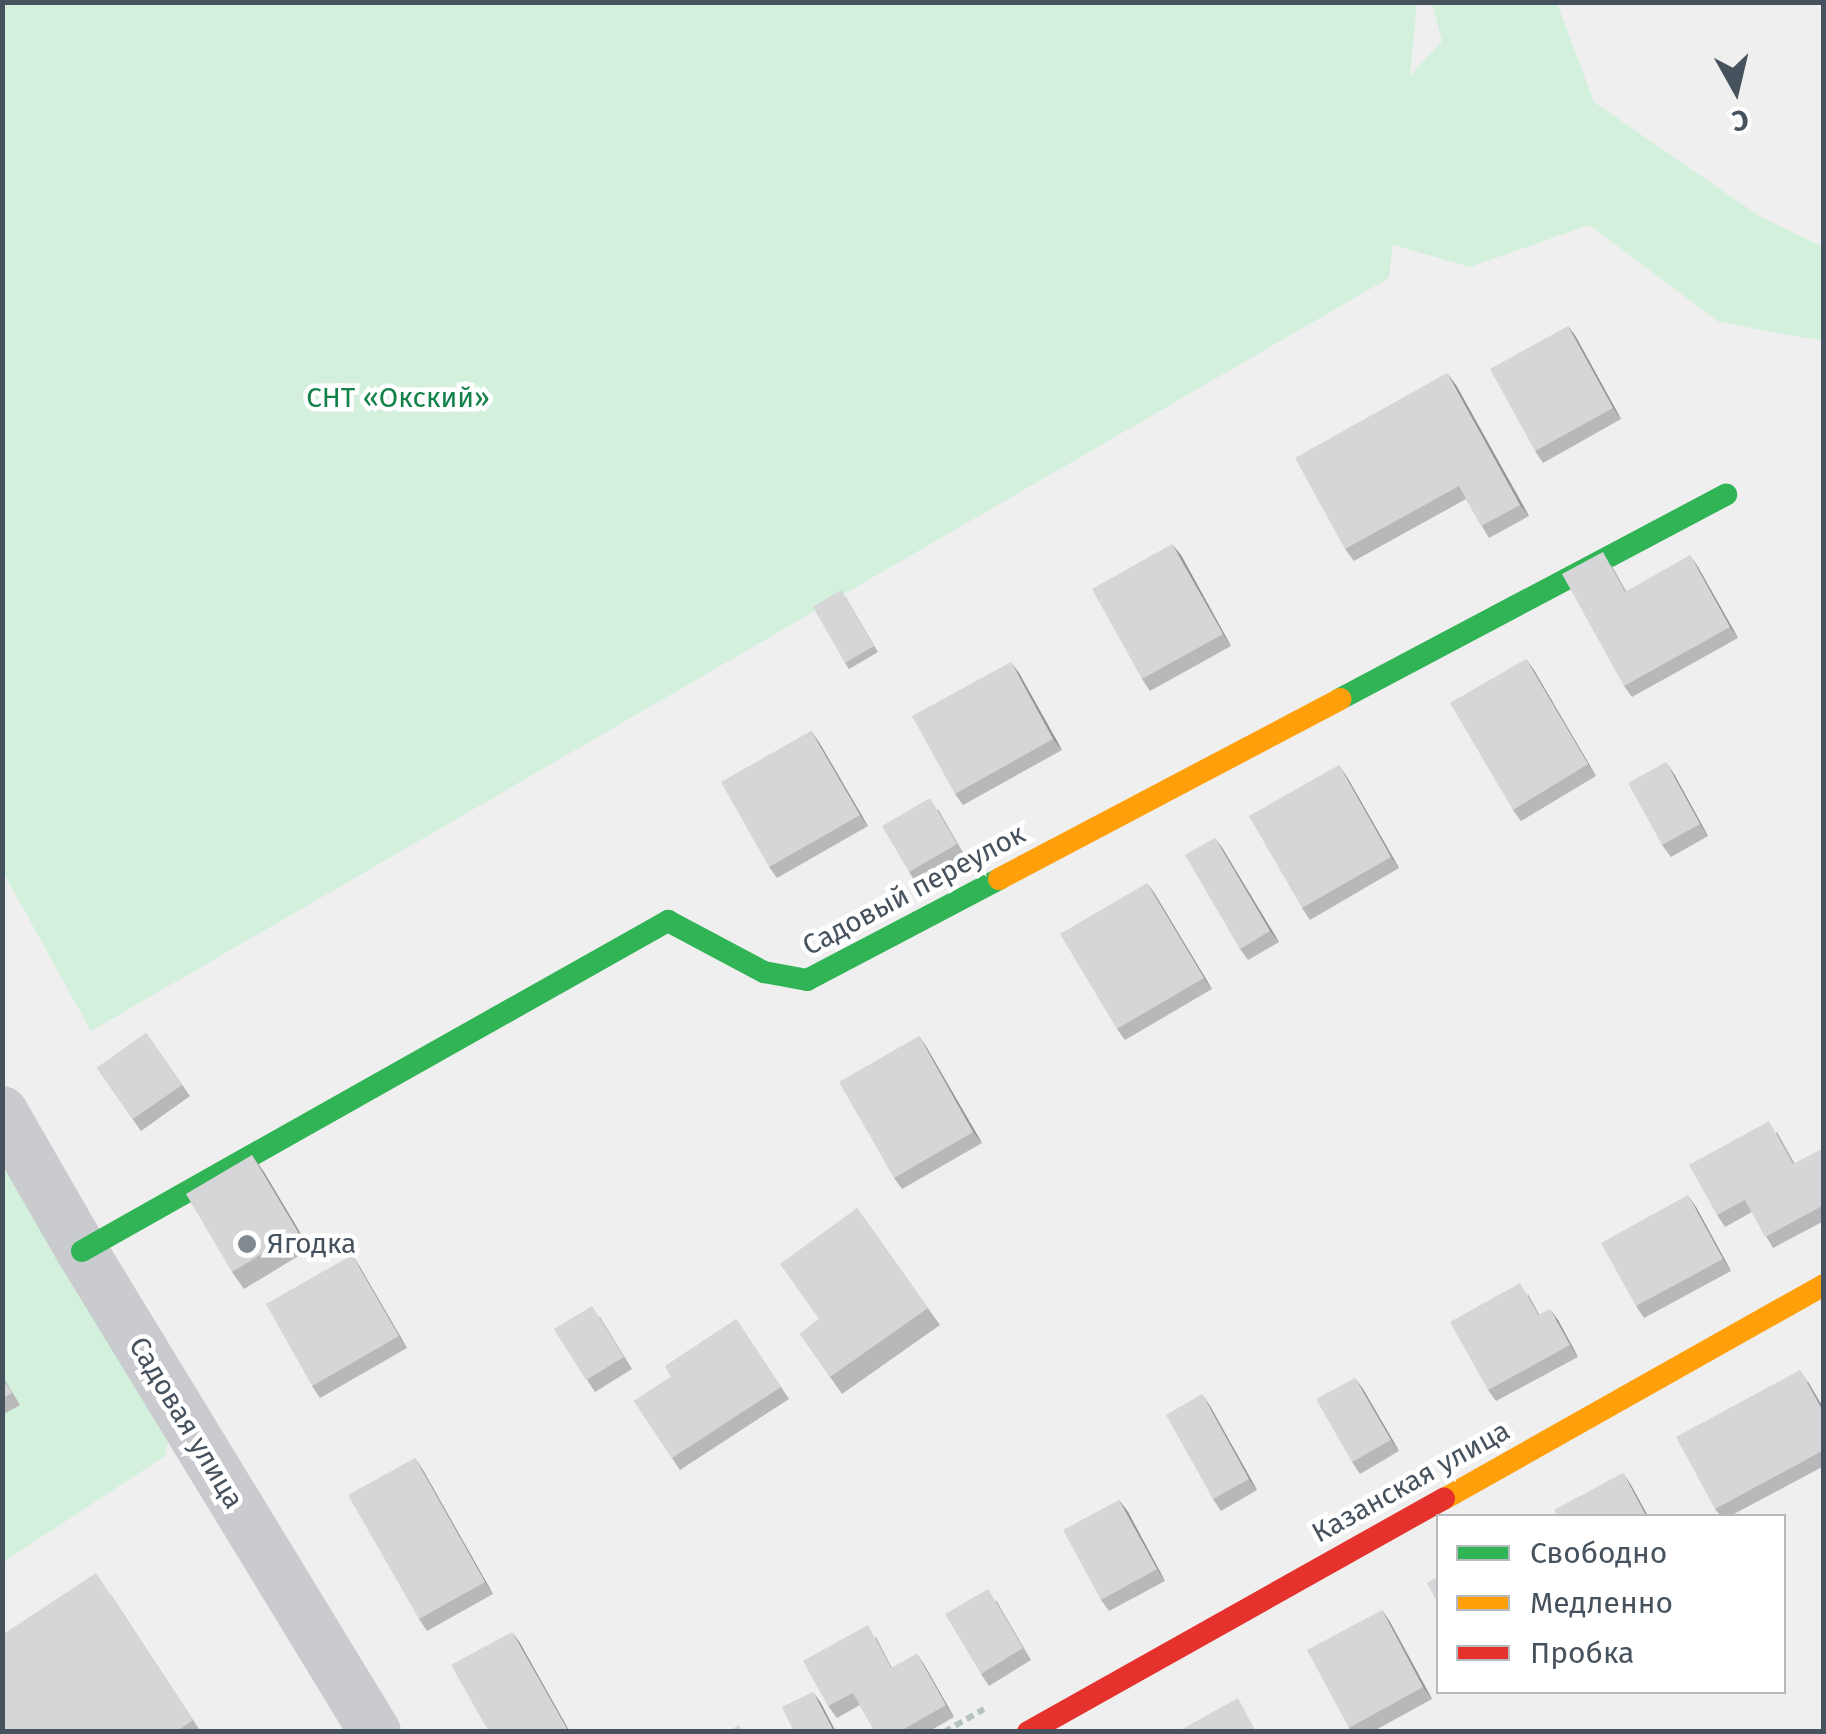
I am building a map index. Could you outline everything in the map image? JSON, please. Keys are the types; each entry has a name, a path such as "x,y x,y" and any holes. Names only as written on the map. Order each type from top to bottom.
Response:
{"street":[{"name":"Садовый переулок","path":"82,1252 668,921 764,972 807,980 1726,496"},
{"name":"Садовая улица","path":"2,1112 82,1252 375,1732"},
{"name":"Казанская улица","path":"1028,1732 1824,1286"}],"green space":[{"name":"СНТ «Окский»","path":"2,3 1417,3 1410,76 1442,41 1432,3 1557,3 1594,102 1759,216 1823,247 1823,341 1719,322 1589,225 1470,267 1393,245 1389,278 91,1031 3,872"},
{"path":"2,1162 168,1443 165,1456 5,1561"}],"building":[{"path":"1568,326 1613,408 1535,451 1490,369"},
{"path":"1447,373 1520,505 1481,526 1459,486 1345,549 1295,458"},
{"path":"1172,544 1223,634 1142,679 1092,589"},
{"path":"1603,552 1625,592 1690,555 1730,627 1624,686 1562,574"},
{"path":"841,590 874,646 845,663 813,607"},
{"path":"1526,659 1588,764 1513,810 1450,703"},
{"path":"1011,662 1053,739 955,794 912,716"},
{"path":"811,731 860,815 769,867 721,782"},
{"path":"1666,762 1700,824 1662,845 1628,783"},
{"path":"1339,765 1391,857 1302,908 1249,816"},
{"path":"930,798 957,844 909,872 882,826"},
{"path":"1215,838 1270,931 1240,949 1185,855"},
{"path":"1147,883 1204,978 1117,1029 1060,934"},
{"path":"146,1033 182,1085 133,1119 97,1068"},
{"path":"919,1036 973,1132 894,1178 839,1082"},
{"path":"1769,1121 1793,1164 1824,1148 1824,1205 1765,1237 1745,1200 1717,1215 1689,1165"},
{"path":"252,1155 298,1232 232,1272 186,1194"},
{"path":"1688,1195 1723,1259 1636,1306 1601,1243"},
{"path":"857,1208 928,1308 830,1377 800,1334 819,1319 780,1264"},
{"path":"352,1255 399,1336 312,1386 266,1304"},
{"path":"1520,1283 1538,1315 1550,1309 1570,1345 1488,1390 1450,1322"},
{"path":"592,1306 624,1357 586,1380 554,1329"},
{"path":"736,1319 781,1387 672,1458 634,1401 671,1377 665,1366"},
{"path":"1800,1370 1824,1413 1824,1450 1715,1509 1676,1437"},
{"path":"2,1377 12,1393 2,1399"},
{"path":"1355,1378 1391,1440 1352,1462 1316,1399"},
{"path":"1202,1394 1249,1479 1213,1499 1166,1415"},
{"path":"415,1458 485,1582 419,1619 348,1495"},
{"path":"1623,1473 1645,1514 1557,1514 1554,1510"},
{"path":"1119,1500 1157,1569 1101,1600 1063,1530"},
{"path":"96,1573 193,1720 176,1732 2,1732 2,1635"},
{"path":"1436,1578 1436,1600 1427,1583"},
{"path":"988,1589 1023,1648 981,1674 945,1614"},
{"path":"1382,1610 1423,1687 1349,1728 1307,1650"},
{"path":"868,1625 891,1668 917,1654 946,1705 899,1732 875,1732 853,1693 828,1706 803,1661"},
{"path":"512,1632 568,1731 489,1732 451,1665"},
{"path":"813,1692 834,1732 794,1732 782,1707"},
{"path":"1238,1698 1256,1732 1177,1732"}],"traffic: fast":[{"path":"1340,699 1726,495"},
{"path":"82,1251 668,921 764,972 807,980 999,879"}],"traffic: slow":[{"path":"999,879 1340,699"},
{"path":"1444,1499 1824,1285"}],"traffic: jam":[{"path":"1028,1732 1444,1499"}],"place":[{"name":"Ягодка","path":"247,1244"}]}
